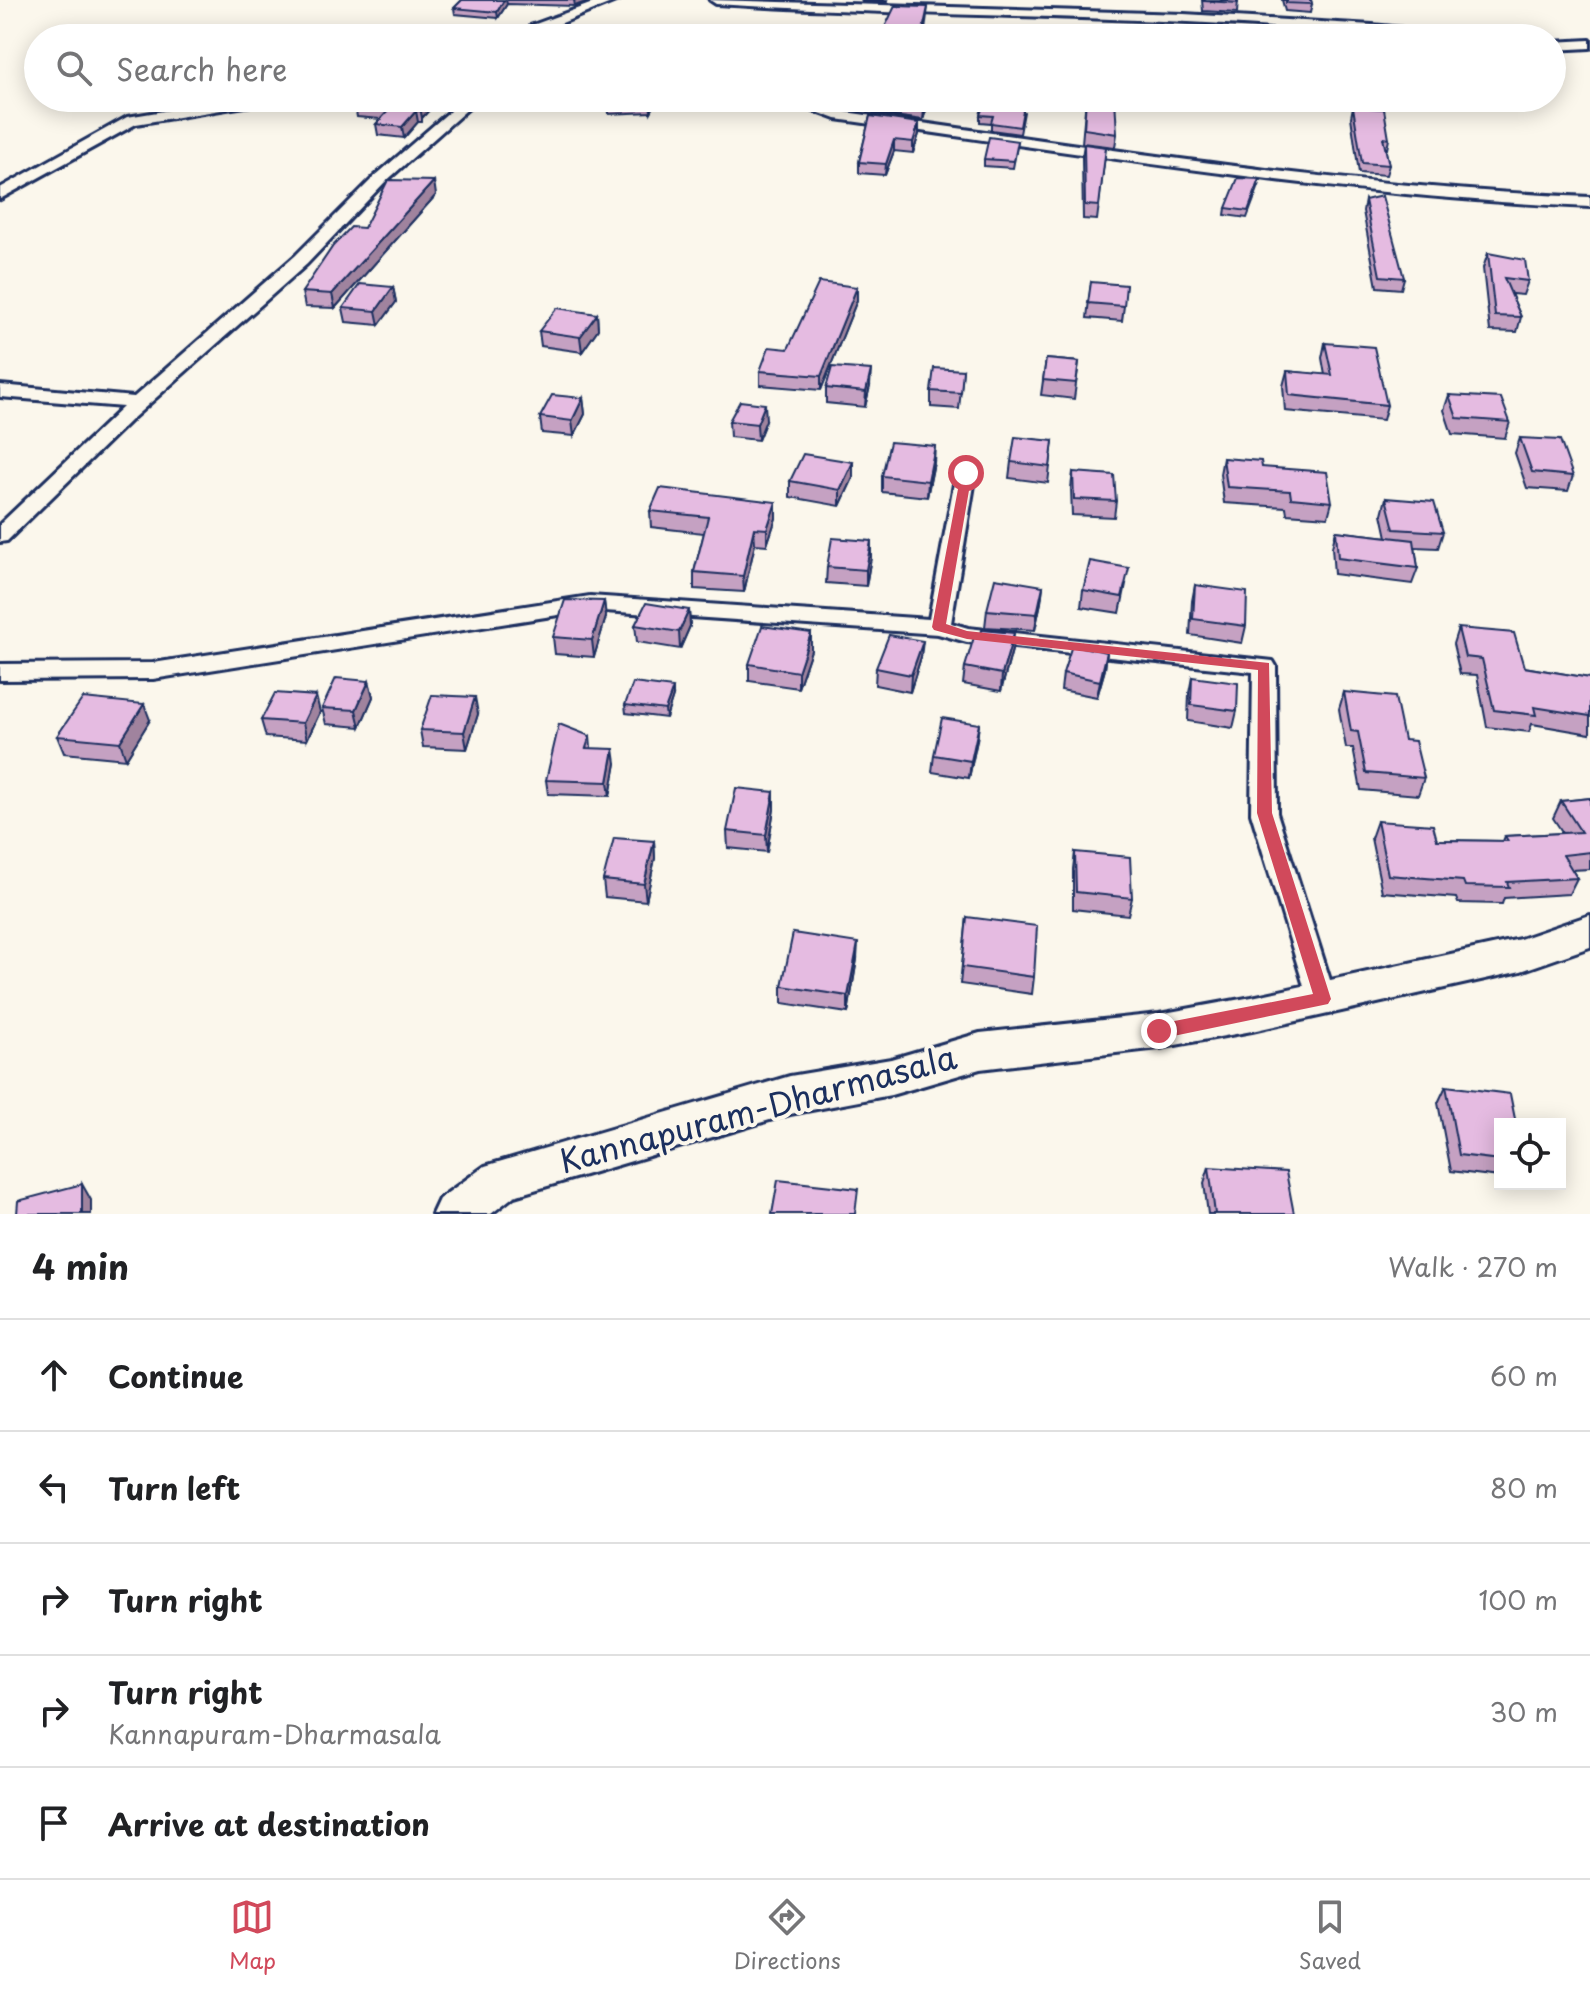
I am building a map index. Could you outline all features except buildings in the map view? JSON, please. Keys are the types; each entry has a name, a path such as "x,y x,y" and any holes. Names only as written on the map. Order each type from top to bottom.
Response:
{"main road":[{"name":"Kannapuram-Dharmasala","path":"455,1214 501,1180 790,1095 891,1077 980,1051 1159,1031 1322,999 1521,955 1590,931"}],"street":[{"path":"548,24 612,0"},
{"path":"716,0 809,7 1326,24"},
{"path":"1566,45 1590,44"},
{"path":"0,194 132,120 182,112"},
{"path":"0,536 138,403 301,260 379,180 457,112"},
{"path":"827,112 1217,169 1428,193 1590,202"},
{"path":"0,391 138,403"},
{"path":"939,627 966,473"},
{"path":"0,672 153,671 590,603 939,627 967,635 1265,666 1264,813 1322,999"}],"route":[{"path":"966,473 939,627 967,635 1265,666 1264,813 1322,999 1159,1031"}]}
